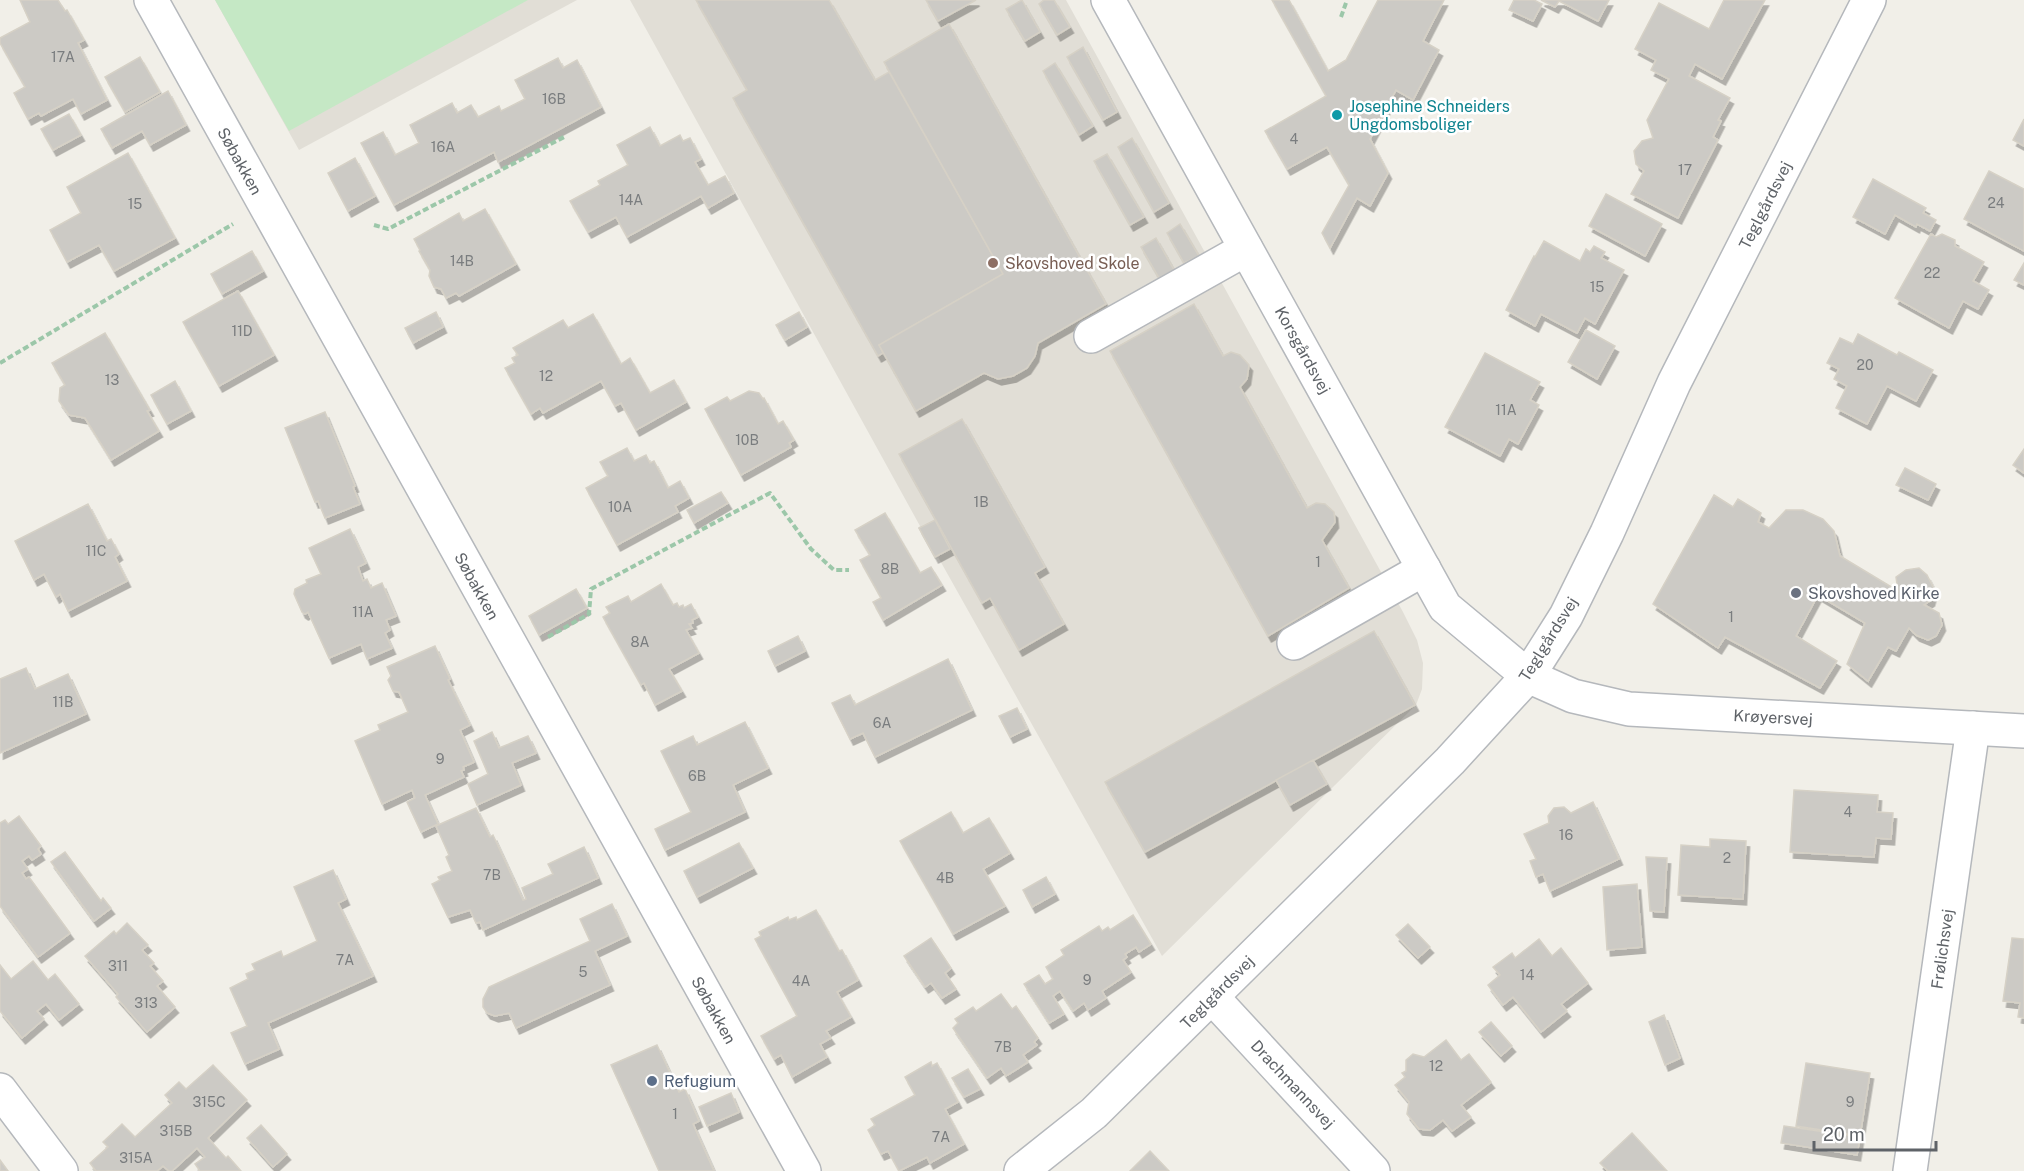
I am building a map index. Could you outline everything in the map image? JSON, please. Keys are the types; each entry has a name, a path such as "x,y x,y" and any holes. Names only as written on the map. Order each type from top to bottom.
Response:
{"street":[{"name":"Søbakken","path":"151,0 804,1171"},
{"name":"Korsgårdsvej","path":"1108,0 1445,607 1528,676"},
{"name":"Teglgårdsvej","path":"1021,1171 1094,1113 1450,761 1528,676 1566,615 1607,533 1674,383 1869,0"},
{"path":"1091,336 1246,249"},
{"path":"1294,643 1424,569"},
{"name":"Krøyersvej","path":"1528,676 1573,696 1629,710 2024,731"},
{"name":"Frølichsvej","path":"1910,1171 1973,728"},
{"name":"Drachmannsvej","path":"1212,997 1374,1171"},
{"path":"0,1090 61,1171"}],"path":[{"path":"1341,17 1347,0"},
{"path":"374,225 388,229 566,136"},
{"path":"0,363 265,206"},
{"path":"516,655 589,614 591,589 770,493 811,549 834,570 849,570"}],"shaded area":[{"path":"215,0 577,0 299,150"},
{"name":"Skovshoved Skole","path":"630,0 1066,0 1403,612 1417,640 1423,663 1422,689 1416,705 1162,956 938,557 935,559 918,528 920,526"}],"green space":[{"path":"215,0 528,0 289,131"}],"building":[{"path":"20,0 58,0 65,11 67,10 84,40 78,43 107,100 81,114 73,99 41,116 39,113 28,119 14,93 25,87 0,43 0,38 30,22"},
{"path":"696,0 829,0 875,80 889,72 1003,274 879,345 883,353 878,356 733,98 747,90"},
{"path":"926,0 976,0 938,21"},
{"path":"1022,0 1040,32 1025,41 1006,9"},
{"path":"1044,0 1054,0 1070,27 1057,35 1039,4"},
{"name":"Josephine Schneiders Ungdomsboliger","path":"1272,0 1289,0 1328,71 1346,60 1378,0 1444,0 1423,41 1439,50 1413,100 1396,90 1370,139 1388,173 1370,206 1357,198 1330,248 1322,233 1349,185 1327,147 1287,169 1265,131 1326,96"},
{"path":"1514,0 1534,0 1542,4 1533,21 1509,10"},
{"path":"1541,0 1609,0 1598,21 1559,1 1555,7"},
{"path":"1724,0 1765,0 1722,79 1695,64 1689,76 1730,98 1718,120 1721,121 1713,137 1718,140 1678,218 1631,194 1644,171 1636,164 1634,151 1642,141 1653,138 1647,120 1669,79 1651,70 1656,60 1635,49 1659,3 1709,29"},
{"path":"949,24 1106,304 1038,343 1035,356 1027,368 1013,376 998,379 984,373 916,411 879,345 1003,274 884,62"},
{"path":"1083,47 1117,112 1103,120 1067,57"},
{"path":"140,57 160,92 125,112 105,77"},
{"path":"558,58 563,68 577,60 601,107 498,162 494,152 394,205 361,143 383,132 395,155 419,143 410,125 452,103 457,113 471,105 478,117 499,106 501,111 525,99 515,80"},
{"path":"1055,63 1093,126 1079,135 1043,71"},
{"path":"168,91 186,125 150,145 142,131 112,148 101,129"},
{"path":"69,114 81,135 53,150 41,129"},
{"path":"2024,119 2024,146 2013,140"},
{"path":"650,127 660,146 680,135 683,141 690,138 701,159 695,162 708,185 725,176 734,193 708,208 701,196 627,237 616,217 588,232 570,201 600,185 598,181 628,165 617,145"},
{"path":"1132,138 1169,203 1154,212 1118,147"},
{"path":"128,153 175,238 114,271 99,245 67,262 50,230 81,213 67,187"},
{"path":"1107,154 1144,217 1130,225 1094,161"},
{"path":"355,158 375,196 348,211 328,173"},
{"path":"1989,171 2024,189 2024,251 1964,219"},
{"path":"1873,179 1926,208 1923,213 1936,220 1930,231 1917,224 1916,227 1895,215 1885,234 1853,217"},
{"path":"1606,194 1662,224 1645,256 1589,226"},
{"path":"485,209 516,264 459,296 456,293 446,298 441,289 434,287 429,276 430,270 414,239 459,213 463,221"},
{"path":"1180,224 1199,256 1184,263 1167,233"},
{"path":"1931,234 1936,237 1942,234 1955,240 1955,246 1984,262 1973,281 1989,290 1978,309 1963,301 1949,328 1895,298"},
{"path":"1156,238 1174,270 1159,278 1141,247"},
{"path":"1544,241 1580,261 1586,249 1590,252 1594,246 1605,252 1601,258 1624,270 1595,324 1585,318 1577,333 1541,314 1535,326 1506,310"},
{"path":"252,251 263,271 222,294 211,274"},
{"path":"2024,263 2024,285 2014,280"},
{"path":"238,291 274,355 219,386 183,322"},
{"path":"1194,304 1223,356 1231,352 1240,355 1249,365 1247,379 1240,387 1307,508 1316,503 1325,504 1334,512 1335,522 1322,540 1349,588 1268,636 1110,351"},
{"path":"436,312 443,327 413,343 405,328"},
{"path":"799,312 807,327 785,340 776,325"},
{"path":"593,314 621,364 630,358 650,393 674,380 686,402 636,430 621,403 615,406 601,381 543,413 540,408 531,414 505,368 515,363 512,358 518,355 513,348 563,320 568,328"},
{"path":"1586,330 1615,346 1597,379 1568,362"},
{"path":"105,333 150,410 147,411 159,431 111,460 85,418 69,415 59,401 60,388 65,385 52,363"},
{"path":"1858,334 1897,355 1899,352 1933,370 1916,401 1887,386 1867,424 1836,408 1847,386 1834,379 1839,369 1827,363 1840,338 1853,344"},
{"path":"1485,353 1540,382 1530,400 1539,405 1518,444 1509,439 1500,456 1445,427"},
{"path":"175,381 191,411 167,424 151,395"},
{"path":"749,391 759,393 764,398 778,424 783,421 794,440 789,443 791,447 741,475 705,409 727,397 730,401"},
{"path":"325,412 360,504 325,518 318,501 315,502 285,428"},
{"path":"962,419 1045,567 1035,573 1064,624 1019,650 990,598 982,603 899,454"},
{"path":"627,448 634,461 646,455 650,463 654,461 668,488 680,481 689,498 675,506 678,512 617,545 586,488 608,476 600,462"},
{"path":"2024,449 2024,473 2013,465"},
{"path":"1905,468 1936,484 1928,500 1896,485"},
{"path":"721,492 728,503 694,523 687,510"},
{"name":"Skovshoved Kirke","path":"1714,495 1733,507 1738,499 1761,513 1758,522 1769,528 1786,510 1803,510 1823,519 1834,531 1840,556 1898,591 1896,577 1906,570 1919,568 1927,575 1934,589 1931,600 1924,605 1939,613 1942,625 1936,636 1928,640 1916,635 1909,628 1896,651 1888,647 1868,681 1847,664 1865,623 1818,595 1796,636 1837,661 1820,688 1725,637 1718,648 1653,604"},
{"path":"88,504 107,541 111,539 119,554 115,557 127,581 68,611 60,594 56,597 44,574 34,580 15,541"},
{"path":"885,513 920,573 931,567 942,585 883,620 873,602 881,598 860,560 870,555 855,530"},
{"path":"935,520 950,549 935,557 919,528"},
{"path":"350,529 366,563 358,567 363,581 367,579 371,588 382,583 396,616 386,620 390,630 385,633 392,648 367,659 361,644 329,658 308,612 305,614 302,612 294,594 295,589 307,583 306,580 321,574 309,548"},
{"path":"661,584 673,605 677,603 679,607 683,605 684,608 691,604 698,617 689,624 692,628 686,630 699,653 669,669 682,691 655,705 644,683 641,685 603,617 610,613 606,607 628,596 631,602"},
{"path":"576,589 587,608 539,635 529,616"},
{"path":"1374,631 1415,705 1145,852 1105,782"},
{"path":"798,636 805,651 775,666 768,651"},
{"path":"435,646 450,679 448,680 470,725 460,730 474,762 463,767 464,770 461,771 464,777 425,795 438,824 421,832 407,802 415,798 412,790 382,804 355,741 380,730 378,725 408,712 399,692 393,691 388,680 391,676 387,667"},
{"path":"948,659 972,710 875,757 863,733 850,739 832,703 850,695 855,705"},
{"path":"26,668 35,689 68,674 86,714 0,753 0,679"},
{"path":"1017,708 1027,729 1010,737 999,716"},
{"path":"745,722 768,768 733,785 745,812 665,850 655,829 691,812 661,751 693,736 697,745"},
{"path":"492,732 499,748 528,736 536,753 512,763 521,785 477,805 468,784 488,774 474,741"},
{"path":"1313,760 1327,784 1290,805 1276,780"},
{"path":"1794,790 1878,795 1877,812 1893,813 1891,839 1876,838 1874,857 1790,852"},
{"path":"1593,802 1619,859 1550,891 1543,874 1536,877 1530,861 1536,859 1524,834 1549,823 1548,816 1554,808 1564,807 1571,813"},
{"path":"476,808 490,837 493,835 523,900 526,899 522,888 553,874 548,864 584,847 598,878 483,930 480,922 476,923 470,910 448,917 432,884 440,880 438,877 452,871 446,857 449,855 436,826"},
{"path":"951,812 963,833 989,818 1010,853 983,869 1005,906 953,934 900,841"},
{"path":"19,816 41,846 38,849 41,854 32,860 29,856 22,861 28,869 22,873 26,879 29,877 70,933 38,957 0,906 0,823 5,820 8,824"},
{"path":"1710,839 1746,841 1743,899 1678,895 1681,845 1710,847"},
{"path":"739,843 753,868 697,897 684,871"},
{"path":"65,852 101,901 103,898 111,908 94,921 51,862"},
{"path":"1646,857 1667,858 1664,912 1650,911"},
{"path":"333,870 346,899 338,903 373,976 268,1023 279,1049 245,1064 231,1033 247,1026 230,988 248,979 246,974 255,970 252,964 281,951 283,957 317,941 294,887"},
{"path":"1046,877 1055,894 1032,907 1023,890"},
{"path":"1637,884 1642,947 1607,950 1603,887"},
{"path":"612,904 627,936 595,951 610,985 516,1028 509,1013 495,1016 487,1013 483,1007 483,999 489,987 590,941 580,919"},
{"path":"816,910 858,980 837,992 851,1017 826,1031 831,1038 820,1044 827,1057 792,1077 781,1055 774,1059 761,1036 797,1016 755,939 761,936 759,932 788,917 789,920 796,917 797,920"},
{"path":"1133,915 1151,944 1139,952 1136,947 1125,954 1127,957 1123,960 1131,972 1102,991 1106,998 1088,1010 1084,1003 1073,1011 1060,991 1053,996 1064,1014 1049,1023 1024,984 1039,975 1045,984 1053,979 1046,967 1064,955 1061,950 1099,926 1102,931 1108,927 1110,930"},
{"path":"127,923 148,945 142,950 154,963 150,966 163,981 157,986 175,1007 147,1032 116,997 118,994 85,956 114,931 116,934"},
{"path":"1408,924 1430,947 1418,958 1396,935"},
{"path":"931,938 951,968 945,973 956,989 942,998 931,983 925,987 904,956"},
{"path":"2012,938 2024,939 2024,1018 2018,1017 2020,1003 2003,1001"},
{"path":"1539,939 1552,956 1561,948 1588,983 1561,1004 1567,1011 1541,1032 1513,997 1503,1005 1488,985 1500,975 1493,967 1512,953 1515,958"},
{"path":"33,961 48,980 55,974 79,1004 59,1020 46,1004 37,1011 44,1019 22,1038 0,1011 0,965 11,979"},
{"path":"1001,994 1012,1009 1016,1006 1038,1038 1034,1042 1037,1045 1023,1055 1028,1062 1006,1076 1001,1068 987,1078 953,1028 958,1023 955,1019 973,1007 976,1011"},
{"path":"1664,1015 1680,1058 1665,1065 1649,1022"},
{"path":"1491,1022 1512,1046 1501,1056 1479,1032"},
{"path":"1446,1040 1461,1060 1469,1054 1491,1082 1461,1105 1471,1117 1452,1131 1443,1120 1430,1130 1419,1129 1407,1114 1409,1102 1395,1085 1405,1077 1402,1073 1406,1071 1406,1060 1413,1054 1424,1057"},
{"path":"657,1045 679,1092 685,1089 699,1121 693,1124 714,1171 659,1171 611,1065"},
{"path":"931,1062 932,1066 937,1063 958,1102 945,1109 964,1144 930,1163 927,1157 899,1171 888,1151 881,1154 868,1130 875,1125 871,1119 915,1095 905,1077"},
{"path":"1806,1063 1870,1073 1860,1136 1796,1126"},
{"path":"213,1065 247,1100 208,1138 241,1171 200,1171 195,1164 205,1157 197,1148 172,1171 163,1166 157,1171 96,1171 90,1163 108,1147 103,1142 122,1124 135,1137 172,1103 165,1095 179,1082 186,1089"},
{"path":"968,1069 980,1089 964,1097 952,1078"},
{"path":"731,1093 739,1112 707,1126 699,1107"},
{"path":"261,1125 287,1154 273,1167 247,1138"},
{"path":"1784,1126 1860,1137 1857,1155 1781,1143"},
{"path":"1632,1133 1667,1171 1608,1171 1600,1163"},
{"path":"1150,1151 1169,1171 1130,1171"},
{"path":"0,1160 8,1171 0,1171"}],"place":[{"name":"Josephine Schneiders Ungdomsboliger","path":"1337,115"},
{"name":"Skovshoved Skole","path":"993,263"},
{"name":"Skovshoved Kirke","path":"1796,593"},
{"name":"Refugium","path":"652,1081"}]}
